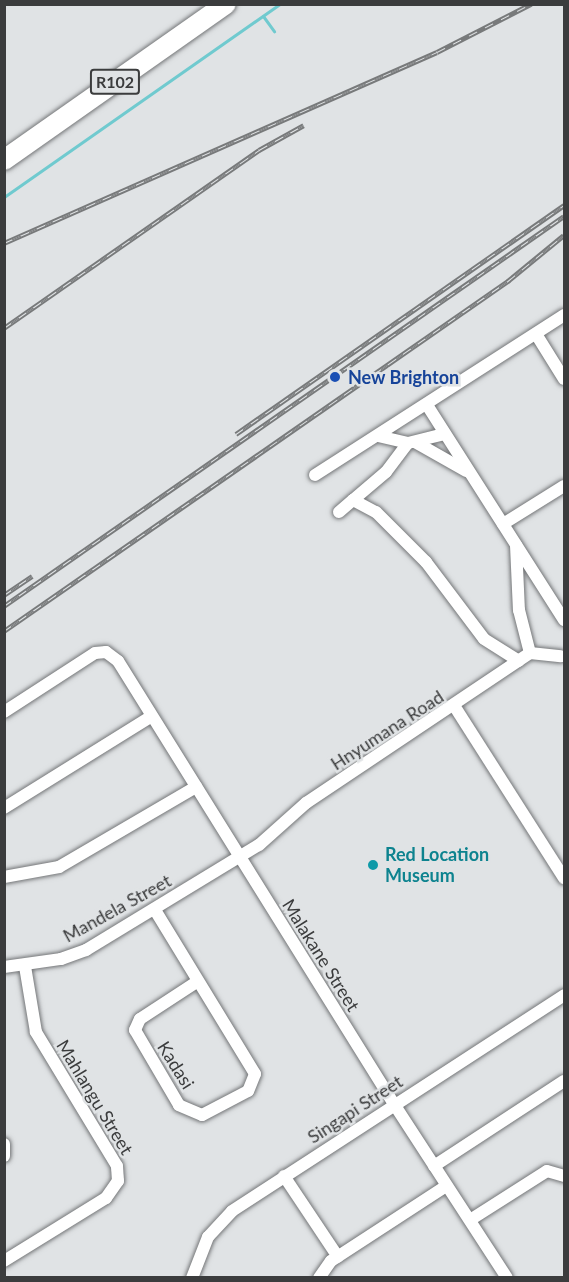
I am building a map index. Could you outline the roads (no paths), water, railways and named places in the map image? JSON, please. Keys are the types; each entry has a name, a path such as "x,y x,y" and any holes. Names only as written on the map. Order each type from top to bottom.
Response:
{"main road":[{"name":"R102","path":"4,160 226,4"}],"street":[{"path":"315,475 347,451 378,436 564,315"},
{"path":"536,334 564,379"},
{"path":"427,405 564,620"},
{"path":"339,512 386,472 411,442 445,434"},
{"path":"378,436 411,442 469,472"},
{"path":"503,525 564,486"},
{"path":"353,500 376,512 426,562 484,639 519,661"},
{"path":"516,543 519,610 530,653 563,659"},
{"name":"Malakane Street","path":"4,712 95,653 106,652 118,661 394,1104 507,1278"},
{"name":"Hnyumana Road","path":"239,857 268,839 306,803 455,707 530,653"},
{"path":"455,707 564,878"},
{"path":"4,808 152,716"},
{"path":"4,877 59,867 196,787"},
{"name":"Mandela Street","path":"4,967 24,966 86,950 239,857"},
{"name":"Kadasi","path":"155,910 255,1074 248,1090 202,1115 179,1105 135,1030 140,1019 198,981"},
{"name":"Mahlangu Street","path":"4,1261 106,1198 118,1181 117,1166 36,1032 24,966"},
{"name":"Singapi Street","path":"192,1278 201,1249 218,1224 284,1176 564,995"},
{"path":"434,1166 564,1081"},
{"path":"4,1144 4,1156"},
{"path":"470,1220 546,1171 564,1176"},
{"path":"284,1176 338,1257"},
{"path":"319,1278 338,1257 446,1186"}],"waterway":[{"path":"4,197 280,4"},
{"path":"263,16 274,31"}],"railway":[{"path":"4,243 437,52 531,4"},
{"path":"4,328 259,150 304,125"},
{"path":"236,434 564,205"},
{"path":"4,606 564,216"},
{"path":"4,631 508,281 564,235"},
{"path":"4,595 32,576"}],"place":[{"name":"New Brighton","path":"335,377"},
{"name":"Red Location Museum","path":"373,865"}]}
